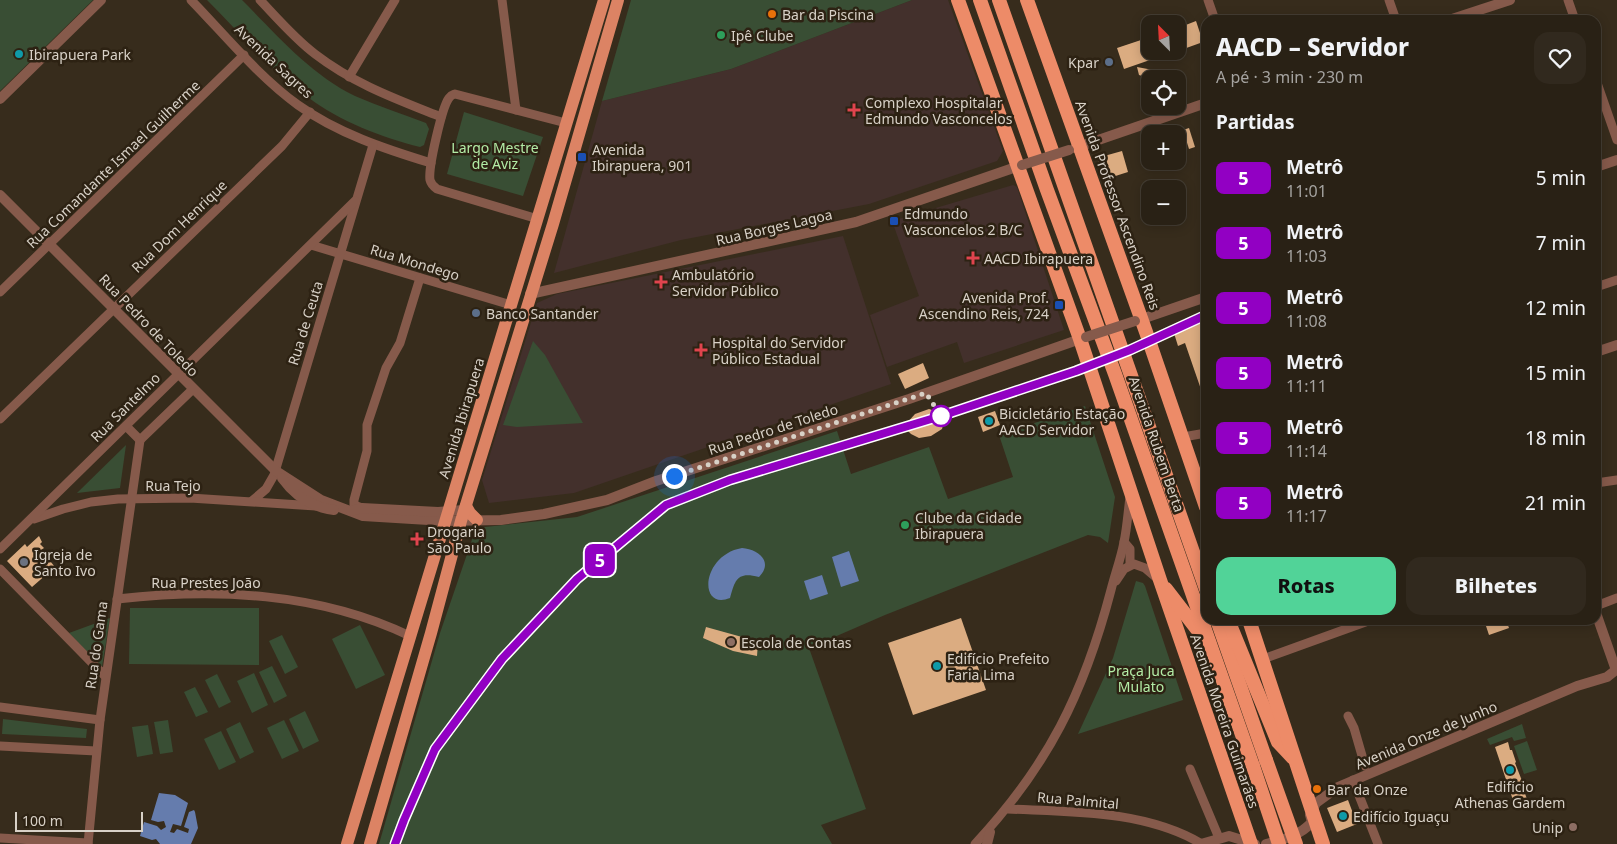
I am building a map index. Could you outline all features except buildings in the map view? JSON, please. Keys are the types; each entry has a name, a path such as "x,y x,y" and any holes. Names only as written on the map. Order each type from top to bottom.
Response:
{"highway":[{"path":"958,0 1083,338 1131,495"},
{"name":"Avenida Rubem Berta","path":"980,0 1201,619"},
{"name":"Avenida Rubem Berta","path":"999,0 1201,574"},
{"name":"Avenida Professor Ascendino Reis","path":"1027,0 1074,148 1201,492"},
{"path":"1170,482 1186,512 1201,552"},
{"name":"Avenida Moreira Guimarães","path":"1131,495 1252,844"},
{"path":"1160,580 1211,648"},
{"name":"Avenida Rubem Berta","path":"1203,625 1280,844"},
{"path":"1219,625 1296,844"},
{"path":"1230,625 1278,742 1296,760"},
{"path":"1251,625 1323,844"}],"main road":[{"name":"Avenida Ibirapuera","path":"347,844 604,0"},
{"path":"370,844 464,512 553,224 618,0"},
{"path":"521,272 523,286 530,294"},
{"path":"464,512 470,513 477,520"}],"street":[{"path":"0,99 101,0"},
{"name":"Avenida Sagres","path":"190,0 244,55 297,104 373,145 431,163"},
{"path":"260,0 313,53 349,77 375,91 442,117"},
{"path":"349,77 395,0"},
{"path":"502,0 516,110"},
{"path":"1208,0 1213,15"},
{"path":"1390,0 1394,15"},
{"path":"1464,15 1510,0"},
{"path":"1568,0 1573,15"},
{"name":"Rua Comandante Ismael Guilherme","path":"0,292 244,55"},
{"path":"538,219 437,189 430,180 431,163 442,117 447,101 455,94 468,95 566,123"},
{"path":"1601,94 1617,140"},
{"path":"1074,148 1201,105"},
{"name":"Rua Dom Henrique","path":"0,419 282,146 310,112"},
{"name":"Rua de Ceuta","path":"252,501 266,489 277,472 373,145"},
{"name":"Rua Borges Lagoa","path":"530,294 856,222 1074,148"},
{"path":"1601,165 1617,160"},
{"name":"Rua Pedro de Toledo","path":"0,195 277,472 291,491 319,503 363,516 447,516 464,512"},
{"name":"Rua Santelmo","path":"0,549 355,202"},
{"name":"Rua Mondego","path":"311,245 511,305"},
{"path":"362,508 354,505 354,500 367,451 367,425 386,368 400,344 420,278"},
{"path":"1601,285 1617,280"},
{"path":"1138,320 1201,299"},
{"name":"Rua Pedro de Toledo","path":"477,520 544,514 607,500 1138,320"},
{"path":"1601,350 1617,345"},
{"path":"126,426 140,440 193,389"},
{"path":"1182,437 1201,434"},
{"name":"Rua do Gama","path":"88,844 96,751 140,440"},
{"path":"1601,482 1617,480"},
{"path":"975,844 1008,809 1053,742 1071,708 1103,620 1124,542 1131,495"},
{"name":"Rua Tejo","path":"31,520 91,502 131,499 190,498 344,504 354,500"},
{"name":"Rua Pedro de Toledo","path":"350,512 362,508 447,516"},
{"path":"1110,592 1120,575 1130,565 1130,549 1124,542"},
{"path":"1121,553 1130,565 1145,568 1160,580"},
{"path":"0,569 106,676"},
{"name":"Rua Prestes João","path":"116,599 186,593 241,594 279,598 359,615 410,636"},
{"path":"1601,604 1617,598"},
{"path":"1263,659 1355,625"},
{"path":"1600,625 1616,670"},
{"name":"Avenida Onze de Junho","path":"1266,844 1281,840 1307,828 1312,822 1310,815 1312,808 1328,792 1577,686 1607,677 1616,670"},
{"path":"0,706 100,720"},
{"path":"1348,716 1354,728 1365,766"},
{"path":"0,746 96,751"},
{"path":"1190,768 1219,838"},
{"path":"1353,780 1378,844"},
{"name":"Rua Palmital","path":"1008,809 1112,815 1174,831 1202,844"},
{"path":"983,844 998,820"},
{"path":"987,844 990,832"},
{"path":"1202,844 1229,836 1252,844"},
{"path":"0,838 88,844"}],"shaded area":[{"name":"Complexo Hospitalar Edmundo Vasconcelos","path":"912,0 948,0 1003,151 997,161 869,204 681,240 554,273 602,101 731,69"},
{"name":"AACD Ibirapuera","path":"1013,185 1017,187 1064,330 964,363 957,342 887,367 870,315 919,296 892,221"},
{"name":"Hospital do Servidor Público Estadual","path":"843,236 891,384 574,493 489,503 482,480 537,303 557,294"}],"green space":[{"name":"Ibirapuera Park","path":"0,0 93,0 0,91"},
{"path":"207,0 242,0 281,40 323,77 355,96 426,123 429,129 424,145 420,147 377,134 334,114 309,98 282,76"},
{"name":"Ipê Clube","path":"631,0 912,0 731,69 602,101"},
{"name":"Largo Mestre de Aviz","path":"464,112 543,137 523,196 447,174"},
{"path":"533,341 545,355 583,423 517,427 503,425"},
{"path":"1085,406 1115,497 1108,543 1100,537 1088,535 885,615 809,648 866,809 821,825 832,844 379,844 440,633 476,528 577,517 837,431 851,474 929,447 948,499 1013,477 999,435"},
{"path":"126,445 120,488 77,493"},
{"name":"Praça Juca Mulato","path":"1136,581 1143,583 1145,586 1183,700 1078,734 1113,658"},
{"path":"130,608 259,608 259,665 129,664"},
{"path":"110,618 102,667 69,633"},
{"path":"360,625 385,675 356,689 332,639"},
{"path":"282,635 298,667 285,674 269,641"},
{"path":"272,666 287,696 274,703 259,672"},
{"path":"254,673 268,705 252,713 237,681"},
{"path":"217,674 231,702 219,708 205,680"},
{"path":"195,687 208,712 196,717 184,692"},
{"path":"305,711 319,741 303,749 289,719"},
{"path":"3,719 87,729 86,738 2,734"},
{"path":"168,720 173,752 160,754 154,722"},
{"path":"284,720 299,751 282,759 267,728"},
{"path":"240,722 254,752 240,759 226,729"},
{"path":"1522,724 1526,738 1514,741 1512,737 1490,745 1487,739"},
{"path":"148,725 153,754 137,757 132,727"},
{"path":"221,731 236,762 219,770 204,739"},
{"path":"1527,741 1537,770 1524,774 1514,746"}],"water":[{"path":"742,548 754,551 762,557 765,566 763,571 759,577 746,575 738,578 730,598 720,600 713,597 709,590 712,570 718,561 728,553"},
{"path":"849,551 859,581 841,587 832,557"},
{"path":"822,575 828,594 810,600 804,581"},
{"path":"159,793 175,795 188,803 181,826 173,824 170,832 174,833 177,829 188,833 189,829 184,827 189,812 194,810 198,828 191,844 160,844 156,839 152,840 140,836 144,822 157,826 161,830 166,827 164,821 151,820"}],"metro line":[{"name":"5","path":"395,844 435,749 502,659 577,579 666,505 730,480 941,416 1076,371 1130,350 1201,318"}],"place":[{"name":"Bar da Piscina","path":"772,14"},
{"name":"Ipê Clube","path":"721,35"},
{"name":"Ibirapuera Park","path":"19,54"},
{"name":"Kpar","path":"1109,62"},
{"name":"Complexo Hospitalar Edmundo Vasconcelos","path":"854,110"},
{"name":"Avenida Ibirapuera, 901","path":"582,157"},
{"name":"Edmundo Vasconcelos 2 B/C","path":"894,221"},
{"name":"AACD Ibirapuera","path":"973,258"},
{"name":"Ambulatório Servidor Público","path":"661,282"},
{"name":"Avenida Prof. Ascendino Reis, 724","path":"1059,305"},
{"name":"Banco Santander","path":"476,313"},
{"name":"Hospital do Servidor Público Estadual","path":"701,350"},
{"name":"Bicicletário Estação AACD Servidor","path":"989,421"},
{"name":"Clube da Cidade Ibirapuera","path":"905,525"},
{"name":"Drogaria São Paulo","path":"417,539"},
{"name":"Igreja de Santo Ivo","path":"24,562"},
{"name":"Escola de Contas","path":"731,642"},
{"name":"Edifício Prefeito Faria Lima","path":"937,666"},
{"name":"Edifício Athenas Gardem","path":"1510,770"},
{"name":"Bar da Onze","path":"1317,789"},
{"name":"Edifício Iguaçu","path":"1343,816"},
{"name":"Unip","path":"1573,827"}],"route":[{"path":"674,476 926,393 941,416"}]}
